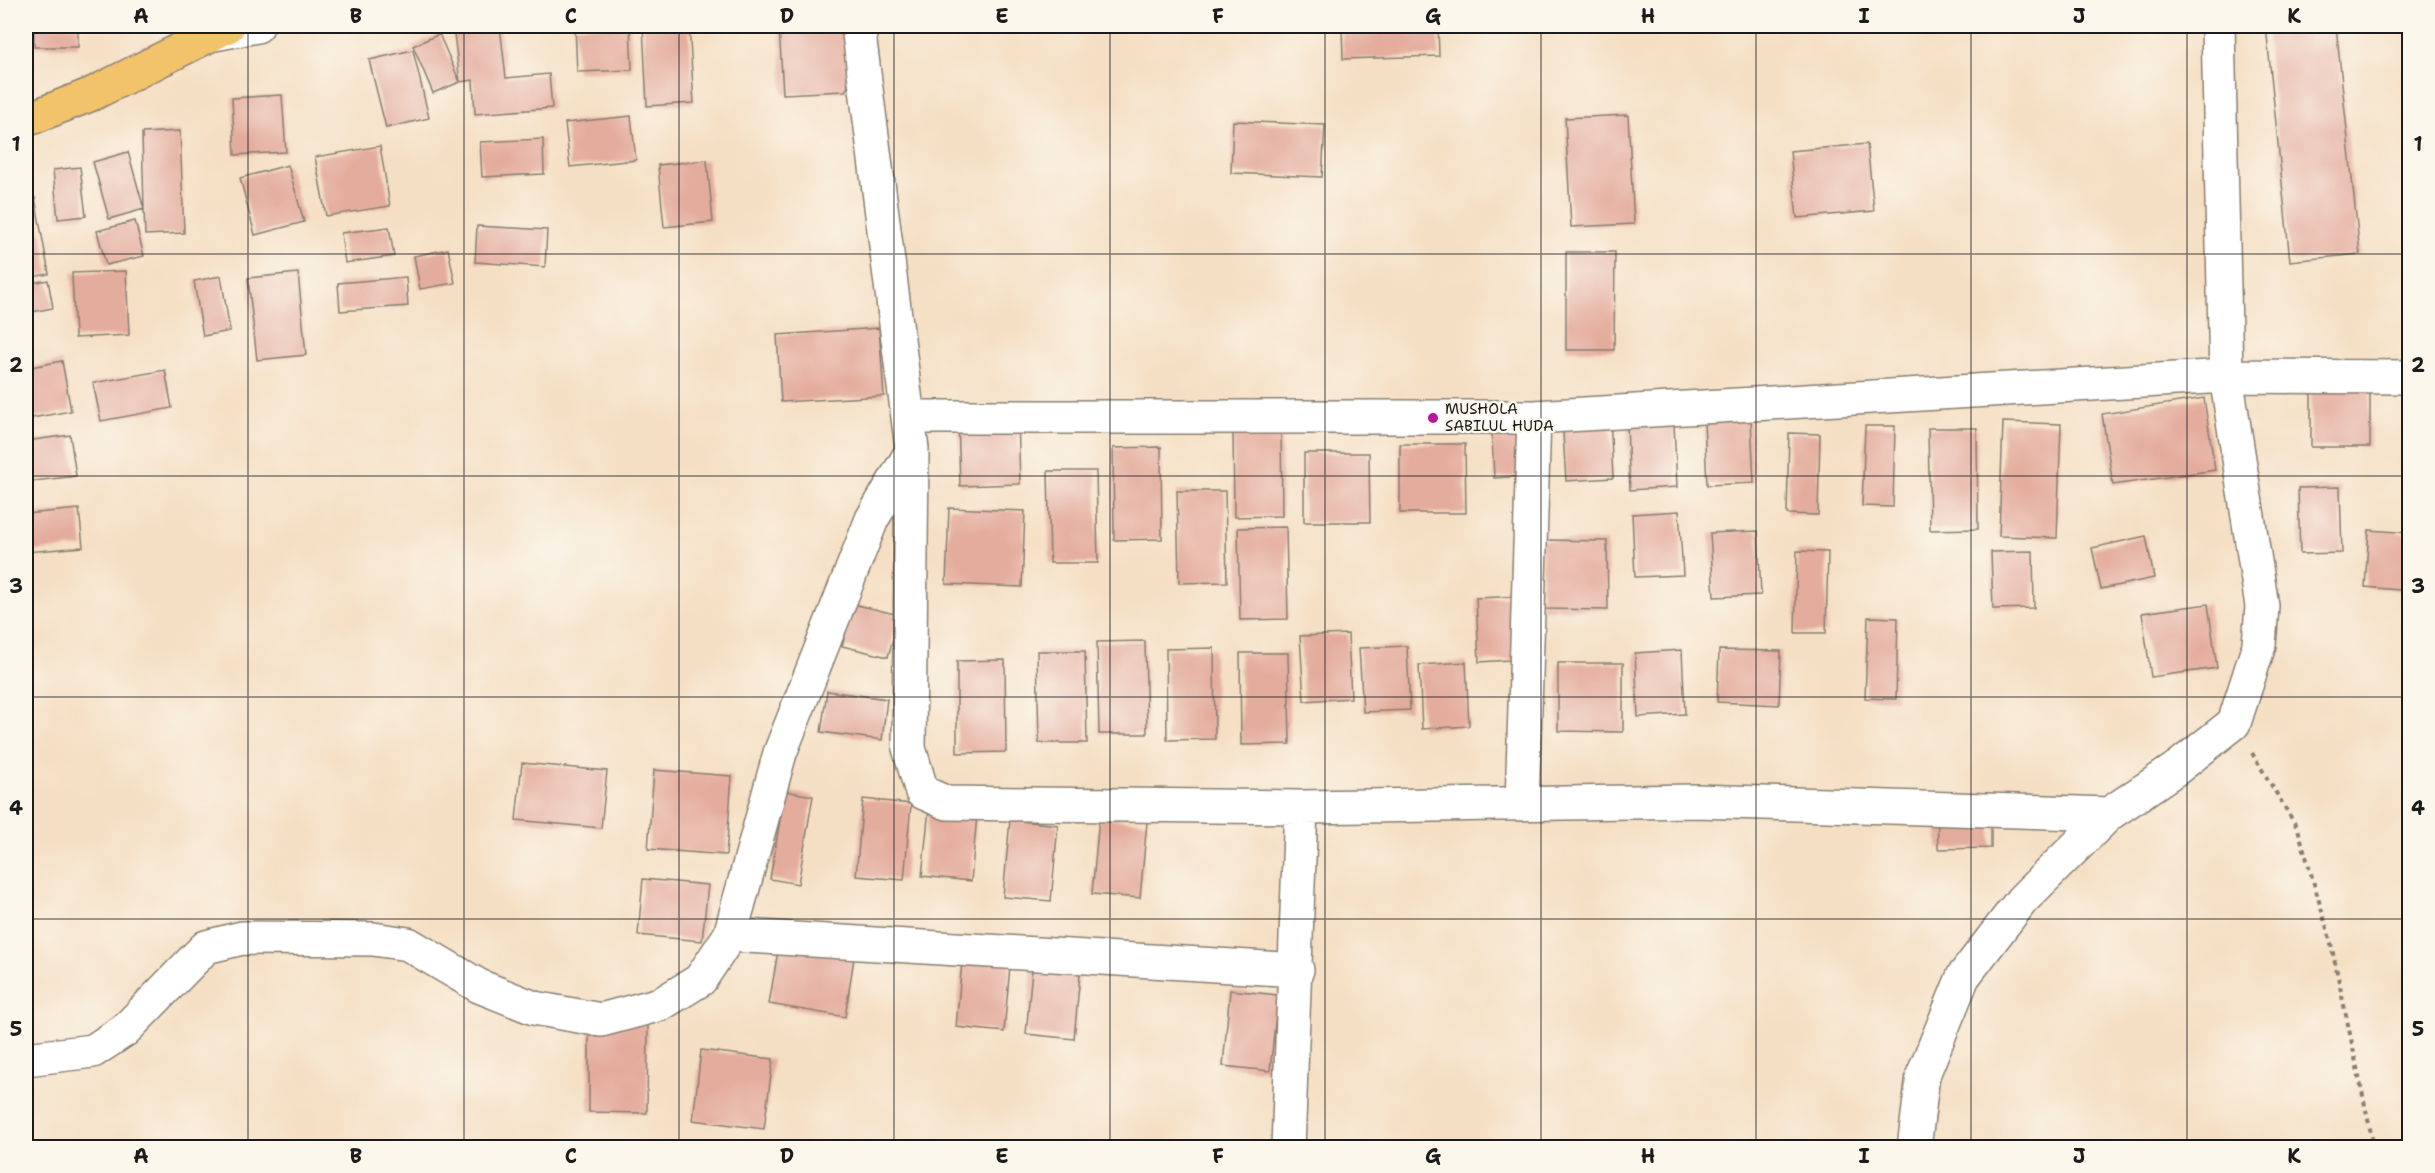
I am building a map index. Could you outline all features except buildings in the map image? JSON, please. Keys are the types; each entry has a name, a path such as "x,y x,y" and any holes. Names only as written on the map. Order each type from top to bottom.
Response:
{"main road":[{"path":"26,120 92,94 221,30"}],"street":[{"path":"221,30 257,26"},
{"path":"858,26 910,417 912,449 909,748 922,792 947,803 1301,807 1696,801 2109,814"},
{"path":"1914,1148 1923,1075 1963,977 2022,900 2109,814 2177,768 2234,723 2259,645 2262,606 2226,376 2218,26"},
{"path":"910,417 1534,417 2226,376 2409,377"},
{"path":"1522,804 1534,417"},
{"path":"26,1059 93,1051 125,1030 206,947 242,938 373,939 408,944 478,986 534,1008 601,1020 661,1004 700,980 730,935 780,753 872,519 912,449"},
{"path":"1288,1148 1297,970 1301,807"},
{"path":"730,935 1297,970"}],"path":[{"path":"2234,723 2298,829 2330,939 2374,1148"}],"place":[{"name":"MUSHOLA SABILUL HUDA","path":"1433,418"}]}
